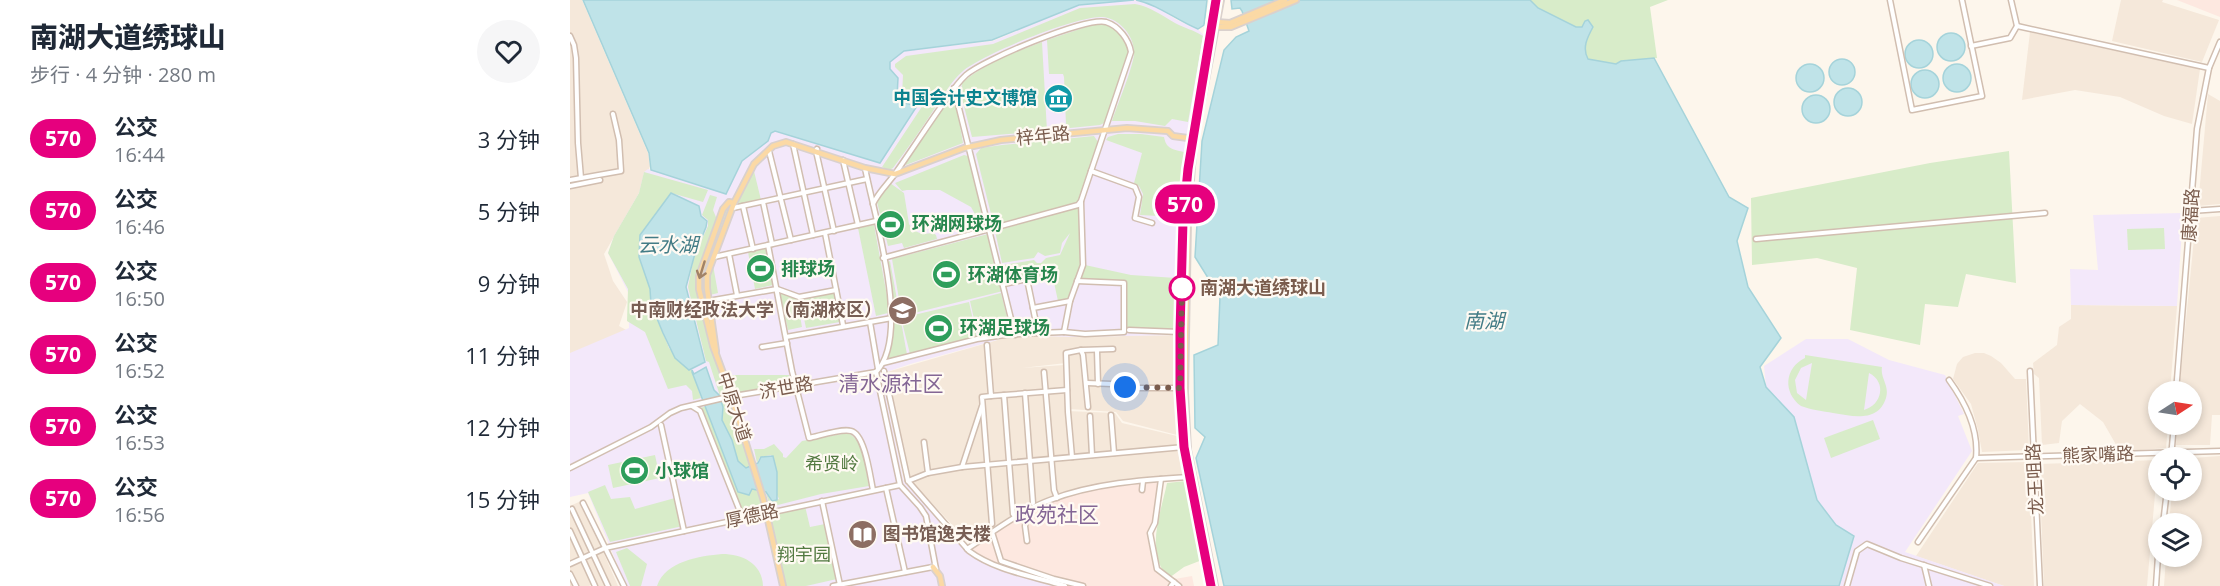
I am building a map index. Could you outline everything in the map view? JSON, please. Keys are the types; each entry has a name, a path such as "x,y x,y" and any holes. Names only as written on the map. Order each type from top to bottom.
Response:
{"main road":[{"path":"1215,25 1216,0"},
{"path":"1211,586 1184,447 1180,388 1180,332 1183,221 1193,139 1221,0"},
{"path":"1215,25 1226,28 1285,0"},
{"path":"1245,19 1296,0"},
{"name":"梓年路","path":"895,174 970,147 1001,140 1105,129 1137,128 1168,131 1173,136 1193,139"},
{"path":"1193,139 1188,220 1185,393 1188,450 1215,586"},
{"path":"769,151 781,142 793,144 865,168 895,174"},
{"name":"中原大道","path":"767,513 716,351 708,301 707,278 734,205 754,164 769,151"},
{"name":"中原大道","path":"716,351 699,291 699,279 723,209 729,202 734,205"},
{"path":"767,513 783,586"},
{"path":"934,568 940,576 942,586"}],"street":[{"path":"1890,0 1912,110 1982,96 1962,0"},
{"path":"1971,46 2010,38 2017,26 2012,0"},
{"path":"873,204 879,191 895,174 954,88 968,74 990,60 1056,34 1094,22 1106,22 1115,27 1123,34 1131,52 1081,201 1083,265 1070,301 1064,332"},
{"path":"2017,26 2209,68"},
{"path":"570,36 576,58 581,178"},
{"name":"康福路","path":"2177,381 2197,129 2209,68 2220,42"},
{"path":"954,88 1016,335"},
{"path":"570,180 621,171 619,140 613,114"},
{"path":"793,144 813,235"},
{"path":"816,150 834,231"},
{"path":"769,151 791,240"},
{"path":"842,159 858,225"},
{"path":"865,168 884,258 892,318 889,344 883,363 877,371"},
{"path":"1091,171 1135,187 1139,197 1136,218 1152,223"},
{"path":"734,205 743,206 867,179"},
{"path":"570,186 600,180"},
{"path":"884,258 1078,205 1081,201"},
{"path":"763,202 795,386 809,438 847,430 854,432 859,437 873,490"},
{"path":"743,206 753,249"},
{"path":"2191,211 2220,209"},
{"path":"1756,239 2045,213"},
{"path":"714,257 876,221"},
{"path":"825,232 843,325"},
{"path":"729,254 737,295"},
{"path":"1004,284 1027,279 1038,333"},
{"path":"883,363 977,339 1038,333 1124,333 1124,283 1077,281"},
{"path":"708,301 777,289 799,297 836,290"},
{"path":"1033,308 1070,301"},
{"path":"786,337 892,318"},
{"path":"833,586 934,568 926,516 900,485 877,371 870,322"},
{"path":"1129,330 1180,332"},
{"path":"762,347 787,343"},
{"path":"987,345 991,396"},
{"path":"1072,457 1066,390 1066,353 1113,349"},
{"path":"1081,350 1087,383 1088,407"},
{"path":"1097,351 1098,384"},
{"name":"济世路","path":"691,405 877,371"},
{"path":"884,371 908,481 967,549 978,558 1065,586"},
{"name":"龙王咀路","path":"2030,371 2040,586"},
{"path":"1044,372 1051,459 1057,498"},
{"path":"1918,542 1976,458 1976,443 1970,416 1949,380"},
{"path":"1087,383 1132,388 1180,388"},
{"path":"992,524 982,397 1066,390"},
{"path":"1024,393 1033,503"},
{"path":"1004,395 1015,518"},
{"path":"962,467 983,403"},
{"path":"570,468 661,422 675,411 691,405 700,411 743,519"},
{"path":"1111,415 1114,453"},
{"path":"1090,416 1092,455"},
{"path":"661,422 684,531"},
{"path":"924,442 928,473"},
{"path":"908,481 928,473 962,467 1184,447"},
{"name":"熊家嘴路","path":"2202,453 2220,452"},
{"name":"熊家嘴路","path":"1976,458 2148,455"},
{"path":"967,549 1015,518 1057,498 1094,487 1190,477"},
{"path":"1161,480 1155,523 1150,533 1157,568 1172,584 1179,586"},
{"path":"1142,490 1143,481"},
{"name":"厚德路","path":"570,564 605,548 900,485"},
{"path":"886,488 906,572"},
{"path":"822,501 840,585"},
{"path":"584,502 624,586"},
{"path":"572,509 608,586"},
{"path":"1028,511 1025,526 1028,541"},
{"path":"570,531 595,586"},
{"path":"992,532 1001,561 1083,586"},
{"path":"1847,586 1857,551 1866,544 1990,586"},
{"path":"1924,565 1929,586"},
{"path":"2156,586 2157,567"},
{"path":"570,574 576,586"}],"shaded area":[{"path":"570,0 582,0 648,153 650,166 639,193 604,254 613,281 627,302 619,326 639,337 570,495 570,185 575,183 570,184"},
{"name":"中南财经政法大学（南湖校区）","path":"1134,0 1157,7 1177,20 1198,29 1206,38 1189,134 1179,225 1176,335 1073,337 1015,335 881,374 904,482 969,551 990,563 1065,586 626,586 588,493 570,497 570,353 629,328 628,292 608,253 614,236 639,193 644,172 648,169 726,194 742,161 767,141 771,133 775,131 880,163 916,107 901,102 897,97 898,78 890,70 889,62 904,51 993,41 1079,5"},
{"path":"2121,0 2163,0 2162,2 2219,20 2202,62 2112,41"},
{"path":"2177,0 2220,0 2220,17"},
{"path":"2030,32 2200,69 2192,124 2164,116 2120,97 2075,90 2022,100"},
{"path":"2208,94 2220,101 2220,204 2198,206"},
{"path":"2183,213 2177,306 2071,305 2070,269 2098,270 2093,215"},
{"path":"2220,216 2220,415 2212,415 2210,445 2176,445 2176,435 2202,435 2202,381 2180,381 2196,218"},
{"path":"2071,305 2177,306 2171,381 2148,381 2148,435 2167,435 2166,447 2148,447 2148,449 2128,451 2118,448 2103,422 2080,404 2062,421 2059,443 2042,445 2039,378 2034,374 2033,363 2057,345 2059,327 2071,319"},
{"path":"1015,335 1073,337 1176,335 1177,435 1123,421 1116,412 1069,409 1066,363 1022,368 1064,365 1067,411 1115,413 1122,423 1177,436 1185,477 1119,483 970,544 913,483 895,443 880,374"},
{"path":"1806,339 1848,339 1889,360 1945,375 1964,414 1958,416 1972,451 1905,552 2004,586 1839,586 1854,536 1836,525 1817,500 1794,417 1766,387 1764,366"},
{"path":"1975,353 1991,356 2001,363 2015,379 2026,379 2029,450 1982,452 1971,404 1953,379 1957,364 1963,357"},
{"path":"2220,456 2220,586 2164,586 2165,567 2202,567 2202,513 2170,513 2171,501 2202,501 2202,457"},
{"path":"2148,460 2148,501 2154,501 2153,513 2148,513 2147,586 2044,586 2039,464"},
{"path":"2029,462 2034,586 2004,586 1916,556 1978,463"},
{"path":"1161,479 1153,545 1157,564 1169,580 1192,576 1194,586 1075,586 991,561 971,550 970,546 978,545 984,537 1015,517 1047,501 1094,487"},
{"path":"581,501 618,586 597,586 570,528 570,506"},
{"path":"570,535 592,584 589,586 570,586"}],"green space":[{"path":"1530,0 1668,0 1650,7 1657,58 1621,61 1616,64 1588,59 1585,47 1593,27 1585,21 1582,27 1576,27 1538,8"},
{"path":"1135,4 1151,9 1203,36 1188,122 1172,119 1165,126 1135,121 1112,121 1134,58 1132,40 1125,29 1115,21 1103,17 1091,18 1073,22 1009,46 963,71 951,84 893,168 889,170 882,167 923,105 902,96 903,75 895,64 906,56 993,44 1080,8"},
{"path":"1103,23 1122,35 1129,50 1129,56 1104,123 1070,128 1066,125 1064,77 1063,74 1049,74 1047,40"},
{"path":"1042,42 1047,131 972,137 961,95 962,83 990,64"},
{"path":"951,102 957,108 963,143 906,165 946,103"},
{"path":"1118,134 1164,137 1174,150 1185,152 1177,217 1140,215 1143,194 1139,186 1134,183 1142,153 1106,140"},
{"path":"1094,136 1098,142 1077,204 994,226 976,154 981,148"},
{"path":"2009,151 2016,283 1966,274 1958,307 1925,304 1920,345 1850,330 1857,268 1817,258 1752,265 1751,198 1930,163"},
{"path":"964,155 970,159 985,227 982,227 971,207 940,190 902,191 895,183"},
{"path":"753,167 761,200 735,206"},
{"path":"644,172 708,190 703,202 671,193 639,257 650,289 651,304 669,348 692,370 701,398 693,400 692,391 686,385 668,389 645,332 627,321 628,289 608,253 614,236 639,193"},
{"path":"890,183 904,193 909,224 913,230 922,234 933,233 937,239 904,248 902,243 888,246 876,198"},
{"path":"710,195 717,197 713,210 718,222 698,275 713,349 728,394 720,396 709,362 706,361 688,287 694,257 708,226 708,220 702,215"},
{"path":"731,204 713,265 718,293 710,295 718,343 712,341 699,286 701,274 726,206"},
{"path":"1079,207 1081,265 1070,298 1058,301 1053,278 1030,282 1029,277 1006,281 1003,265 1034,260 1041,263 1046,258 1060,255 1070,233 1062,243 1060,253 1045,256 1038,252 1034,258 1002,263 995,231"},
{"path":"874,225 889,307 888,313 876,316 858,228"},
{"path":"2164,228 2165,249 2128,250 2127,229"},
{"name":"环湖体育场","path":"988,234 1003,291 902,316 892,259"},
{"name":"排球场","path":"766,248 773,285 755,289 748,252"},
{"path":"890,261 908,360 885,365 893,327 893,301 888,262"},
{"path":"1085,265 1131,275 1176,278 1178,331 1126,331 1125,281 1080,278"},
{"path":"780,293 797,299 802,327 788,330"},
{"path":"834,293 840,322 806,328 800,300"},
{"path":"1001,293 1011,333 978,337 970,301"},
{"name":"环湖足球场","path":"969,302 977,338 910,354 901,318"},
{"path":"1805,355 1882,367 1887,394 1882,406 1871,415 1856,416 1801,406 1791,394 1788,381 1793,368 1805,358","holes":["1812,363 1806,400 1797,393 1795,380 1801,368","1869,373 1878,382 1880,393 1875,403 1864,410"]},
{"path":"729,375 789,375 790,384 735,393"},
{"path":"730,399 763,508 742,511 700,408"},
{"path":"1873,420 1880,439 1831,458 1824,438"},
{"name":"希贤岭","path":"848,433 854,437 861,449 869,486 821,494 770,507 766,493 771,501 779,499 774,460 771,455 760,457 757,463 754,449 764,449 774,444 786,458 802,441"},
{"name":"小球馆","path":"655,455 660,478 613,488 608,465"},
{"path":"1186,481 1202,560 1184,567 1169,578 1161,568 1157,557 1158,520 1167,483"},
{"path":"605,485 611,499 630,497 635,509 675,498 683,526 610,542 588,492"},
{"name":"翔宇园","path":"805,506 810,527 825,524 837,579 806,586 786,586 781,574 768,514"},
{"path":"627,548 647,564 641,586 630,586 616,552"},
{"path":"722,554 750,561 759,571 763,586 657,586 667,571 675,565 694,558"}],"water":[{"path":"583,0 1134,0 1079,5 992,40 904,51 890,62 890,69 898,78 897,97 901,102 917,106 880,163 775,131 771,133 768,141 742,161 726,194 651,170 649,153"},
{"path":"1136,0 1207,0 1204,25 1198,29 1152,5"},
{"name":"南湖","path":"1231,0 1530,0 1538,8 1576,27 1582,27 1588,20 1593,27 1585,47 1588,59 1616,64 1621,61 1654,58 1729,197 1748,208 1737,241 1748,287 1781,338 1760,367 1766,387 1794,417 1817,500 1836,525 1854,536 1839,586 1224,586 1196,458 1205,437 1195,428 1194,355 1218,345 1220,297 1195,257 1202,141 1224,50 1236,37 1249,31 1242,11 1240,8 1232,9"},
{"path":"1951,33 1961,37 1965,47 1961,57 1951,61 1941,57 1937,47 1941,37"},
{"path":"1919,40 1929,44 1933,54 1929,64 1919,68 1909,64 1905,54 1909,44"},
{"path":"1842,59 1851,63 1855,72 1851,81 1842,85 1833,81 1829,72 1833,63"},
{"path":"1810,64 1820,68 1824,78 1820,88 1810,92 1800,88 1796,78 1800,68"},
{"path":"1957,64 1967,68 1971,78 1967,88 1957,92 1947,88 1943,78 1947,68"},
{"path":"1925,70 1935,74 1939,84 1935,94 1925,98 1915,94 1911,84 1915,74"},
{"path":"1848,88 1858,92 1862,102 1858,112 1848,116 1838,112 1834,102 1838,92"},
{"path":"1816,95 1826,99 1830,109 1826,119 1816,123 1806,119 1802,109 1806,99"},
{"name":"云水湖","path":"671,193 699,206 701,216 707,221 686,287 705,362 689,370 675,358 663,333 651,304 650,289 639,257 640,235"},
{"path":"706,367 714,390 719,395 723,407 722,420 732,440 738,461 746,468 758,463 761,457 773,456 777,472 777,500 772,501 766,492 752,489 749,495 738,492 692,372 692,370 694,374"}],"bus line":[{"name":"570","path":"1211,586 1184,447 1180,388 1180,332 1183,221 1188,169 1216,0"}],"place":[{"name":"中国会计史文博馆","path":"1058,98"},
{"name":"环湖网球场","path":"891,224"},
{"name":"排球场","path":"760,269"},
{"name":"环湖体育场","path":"947,275"},
{"name":"南湖大道绣球山","path":"1182,288"},
{"name":"中南财经政法大学（南湖校区）","path":"903,310"},
{"name":"环湖足球场","path":"939,328"},
{"name":"小球馆","path":"634,471"},
{"name":"图书馆逸夫楼","path":"862,534"}],"district":[{"name":"清水源社区","path":"891,384"},
{"name":"政苑社区","path":"1057,515"}],"route":[{"path":"1125,387 1180,388 1182,288"}]}
